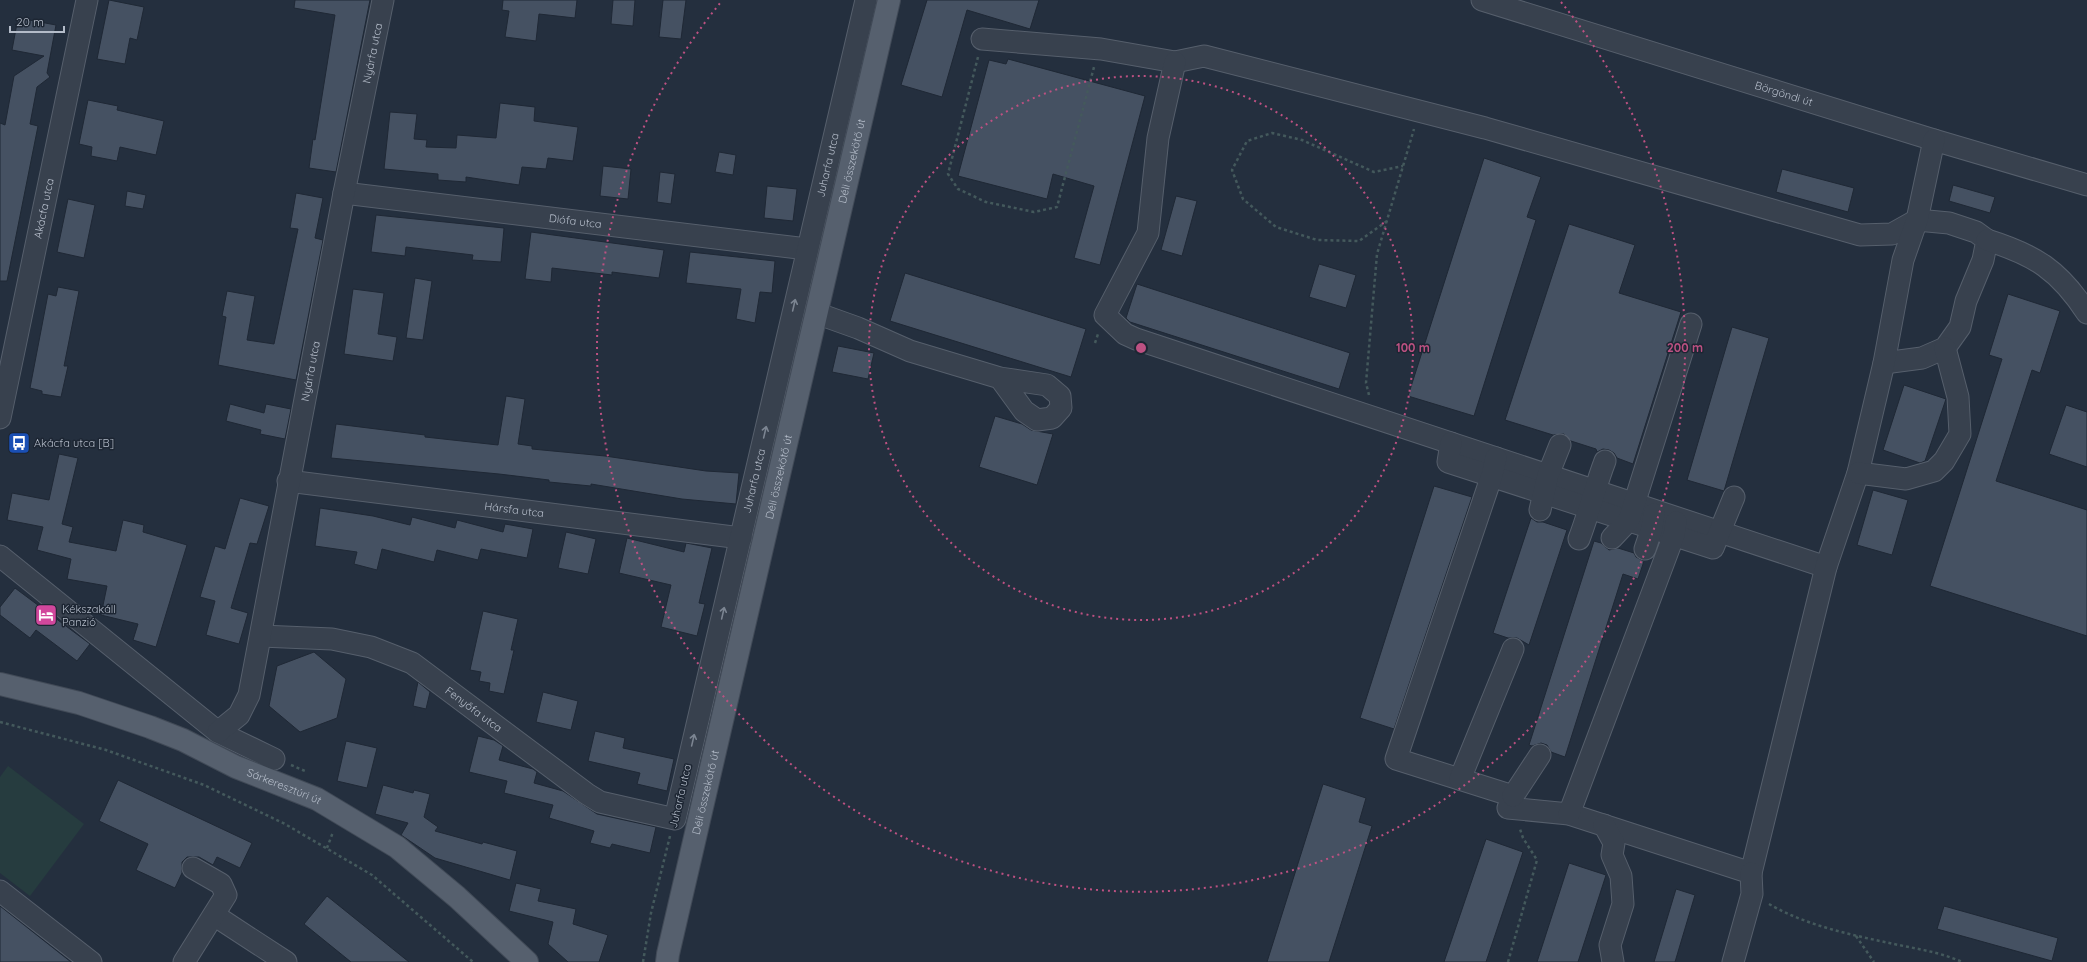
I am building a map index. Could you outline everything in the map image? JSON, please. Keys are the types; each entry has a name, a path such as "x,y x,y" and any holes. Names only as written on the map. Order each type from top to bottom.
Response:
{"main road":[{"name":"Déli összekötő út","path":"666,959 889,0"},
{"name":"Sárkeresztúri út","path":"0,684 79,703 144,724 183,740 236,767 317,799 397,847 457,897 527,962"}],"street":[{"name":"Akácfa utca","path":"0,418 87,0"},
{"name":"Nyárfa utca","path":"218,732 239,715 249,696 288,481 383,0"},
{"name":"Juharfa utca","path":"675,818 866,0"},
{"name":"Börgöndi út","path":"1482,0 1934,140 2087,185"},
{"path":"982,39 1101,49 1175,62 1204,56 1420,111 1860,235 1892,234 1918,220 1949,223 1976,232 1987,240 2017,249 2050,268 2078,299 2087,313"},
{"path":"1175,62 1158,138 1148,233 1105,315 1125,334 1136,339 1451,443 1544,493 1592,499 1676,526 1721,532 1826,567"},
{"path":"1732,962 1752,894 1751,873 1826,567 1858,473 1884,363 1903,260 1918,220 1934,140"},
{"name":"Diófa utca","path":"344,192 807,249"},
{"path":"1884,363 1922,358 1945,348 1960,327 1966,301 1983,260 1987,240"},
{"path":"816,313 858,328 910,351 1000,378"},
{"path":"1612,538 1631,512 1691,324"},
{"path":"1858,473 1906,480 1934,471 1944,461 1960,434 1958,397 1945,348"},
{"path":"1544,493 1560,445"},
{"path":"1579,539 1605,462"},
{"path":"1494,467 1396,759 1460,779 1511,802 1569,814 1751,873"},
{"name":"Hársfa utca","path":"288,481 741,538"},
{"path":"1721,532 1734,497"},
{"path":"1645,549 1653,519"},
{"path":"1569,814 1676,526"},
{"name":"Sárkeresztúri út","path":"0,556 218,732 274,759"},
{"name":"Fenyőfa utca","path":"261,636 332,639 371,647 412,662 587,794 600,802 675,818"},
{"path":"1460,779 1512,649"},
{"path":"1511,802 1540,755"},
{"path":"1604,825 1614,843 1612,855 1621,876 1623,904 1610,945 1613,962"},
{"path":"184,962 226,896 221,884 193,868"},
{"path":"0,891 91,962"},
{"path":"214,915 286,962"}],"path":[{"path":"982,39 948,174 958,189 986,202 1034,212 1057,207 1094,66 1101,49"},
{"path":"1374,418 1366,383 1377,254 1420,111"},
{"path":"1387,221 1359,241 1317,240 1276,227 1243,199 1232,170 1247,141 1272,133 1302,140 1374,172 1403,166"},
{"path":"0,722 106,750 204,785 285,824 372,875 473,962"},
{"path":"1508,962 1537,860 1523,838 1511,802"},
{"name":"Juharfa utca","path":"644,962 651,913 675,818"},
{"path":"1752,894 1785,913 1856,936 1946,955 1962,962"},
{"path":"1856,936 1874,962"}],"green space":[{"path":"8,766 84,824 30,896 0,873 0,777"}],"building":[{"path":"109,0 144,7 137,40 130,38 125,64 97,59"},
{"path":"295,0 370,0 336,172 309,168 313,139 315,140 335,15 294,8"},
{"path":"503,0 577,0 575,18 539,14 536,41 505,37 509,11 502,10"},
{"path":"613,0 635,0 633,26 611,24"},
{"path":"663,0 686,0 681,39 659,37"},
{"path":"927,0 1039,0 1030,29 967,10 942,97 901,85"},
{"path":"18,18 56,25 47,73 50,77 37,87 30,124 38,126 7,281 0,281 0,123 5,125 14,76 44,56 12,50"},
{"path":"1008,59 1145,96 1100,265 1074,258 1094,186 1053,174 1047,199 958,176 989,60 1006,64"},
{"path":"88,100 118,106 117,110 164,121 156,155 120,147 117,161 91,156 92,147 79,144"},
{"path":"500,103 535,107 534,121 578,127 573,161 548,158 546,169 522,167 519,185 466,177 466,182 438,180 438,174 384,169 390,112 417,114 414,139 427,140 426,147 456,148 457,135 496,138"},
{"path":"719,152 736,155 733,175 715,172"},
{"path":"1484,158 1541,177 1527,217 1536,220 1474,416 1408,396"},
{"path":"603,166 631,169 628,199 600,196"},
{"path":"1782,169 1854,188 1848,212 1776,192"},
{"path":"660,172 675,174 671,204 657,202"},
{"path":"1953,185 1995,197 1990,213 1949,201"},
{"path":"767,186 797,189 793,221 764,218"},
{"path":"127,191 146,195 143,209 125,206"},
{"path":"296,193 323,198 315,238 323,240 296,380 218,365 226,317 222,316 227,291 255,296 247,340 274,344 298,229 290,228"},
{"path":"1176,196 1197,201 1182,256 1161,250"},
{"path":"68,199 95,205 84,258 57,252"},
{"path":"376,215 504,228 501,262 472,260 473,255 406,247 405,256 371,252"},
{"path":"1569,224 1635,245 1619,293 1681,312 1633,464 1617,458 1614,453 1609,450 1603,449 1597,452 1596,449 1571,441 1564,434 1553,435 1505,420"},
{"path":"531,232 664,250 659,278 612,272 612,275 552,268 551,282 525,279"},
{"path":"690,252 775,261 772,293 760,292 755,323 736,319 741,289 686,283"},
{"path":"1319,264 1356,275 1346,308 1309,297"},
{"path":"905,273 1086,329 1071,377 890,321"},
{"path":"415,278 432,281 423,340 406,338"},
{"path":"1137,284 1350,353 1339,389 1130,322 1126,318"},
{"path":"58,287 79,291 64,366 68,366 61,397 42,394 42,391 30,388 48,294 56,296"},
{"path":"353,289 384,293 378,334 397,337 393,361 344,354"},
{"path":"2008,294 2060,311 2040,373 2032,370 1996,481 2087,510 2087,636 1930,586 2002,359 1989,355"},
{"path":"1732,327 1769,338 1724,491 1687,480"},
{"path":"838,346 874,353 868,379 832,372"},
{"path":"1904,385 1946,399 1925,461 1920,463 1883,450"},
{"path":"506,396 525,399 518,444 532,446 532,449 605,456 706,471 739,473 736,504 682,499 591,484 591,486 549,482 549,480 499,474 331,458 336,424 425,435 425,437 498,445"},
{"path":"230,404 264,413 266,404 291,409 285,439 260,434 261,430 226,421"},
{"path":"2066,405 2087,412 2087,467 2049,454"},
{"path":"995,416 1022,424 1031,430 1053,434 1037,485 979,467"},
{"path":"59,454 78,458 62,524 73,527 69,542 116,551 123,520 144,525 143,532 187,545 156,647 133,640 138,624 101,615 107,586 67,579 71,559 37,550 43,527 7,520 12,493 49,500"},
{"path":"1434,486 1472,497 1394,729 1360,718"},
{"path":"1873,490 1908,500 1892,555 1857,545"},
{"path":"240,498 269,506 257,544 250,543 231,608 248,613 239,644 206,635 215,601 200,597 215,546 225,549"},
{"path":"320,508 373,516 410,525 412,517 455,528 457,520 503,532 505,524 533,529 527,558 481,549 478,560 437,550 434,562 382,549 377,570 354,564 357,552 315,546"},
{"path":"1531,518 1537,522 1543,522 1567,530 1529,645 1517,638 1508,638 1493,633"},
{"path":"566,532 596,539 588,574 558,568"},
{"path":"627,538 684,552 686,543 712,548 699,603 705,604 697,636 661,627 671,585 619,573"},
{"path":"1594,541 1601,543 1609,550 1618,548 1634,553 1636,557 1644,561 1638,579 1623,574 1565,757 1551,752 1547,745 1541,743 1532,746 1529,745"},
{"path":"15,588 90,644 77,661 36,630 30,638 0,615 0,607"},
{"path":"483,611 518,619 511,650 514,650 504,694 489,691 490,683 479,681 481,672 470,670"},
{"path":"314,652 346,679 337,718 300,732 269,706 277,666"},
{"path":"418,682 430,692 426,709 413,706"},
{"path":"543,692 578,701 571,730 536,722"},
{"path":"595,731 625,738 623,748 674,759 667,791 637,784 640,773 588,761"},
{"path":"478,736 494,740 503,746 499,760 533,769 537,772 534,783 563,791 597,814 656,827 650,853 612,844 610,848 590,843 594,831 549,818 553,805 504,793 507,781 469,772"},
{"path":"346,741 377,748 367,788 337,781"},
{"path":"118,780 252,843 240,868 217,857 213,865 199,857 187,857 182,862 182,873 175,888 136,870 148,844 99,821"},
{"path":"1323,784 1366,798 1359,822 1372,826 1329,962 1267,962"},
{"path":"383,785 413,793 414,790 430,794 424,817 438,827 435,831 482,844 483,842 517,851 510,880 435,858 401,835 408,823 375,814"},
{"path":"1486,839 1523,852 1486,962 1444,962"},
{"path":"1569,863 1606,875 1578,962 1537,962"},
{"path":"516,883 541,889 538,901 576,909 573,924 608,935 599,962 568,962 548,944 553,922 509,911"},
{"path":"1676,889 1695,895 1675,962 1654,962"},
{"path":"327,896 409,962 351,962 304,924"},
{"path":"0,906 71,962 0,962"},
{"path":"1944,906 2058,938 2052,961 1937,929"}],"place":[{"name":"Akácfa utca [B]","path":"19,443"},
{"name":"Kékszakáll Panzió","path":"46,615"}]}
